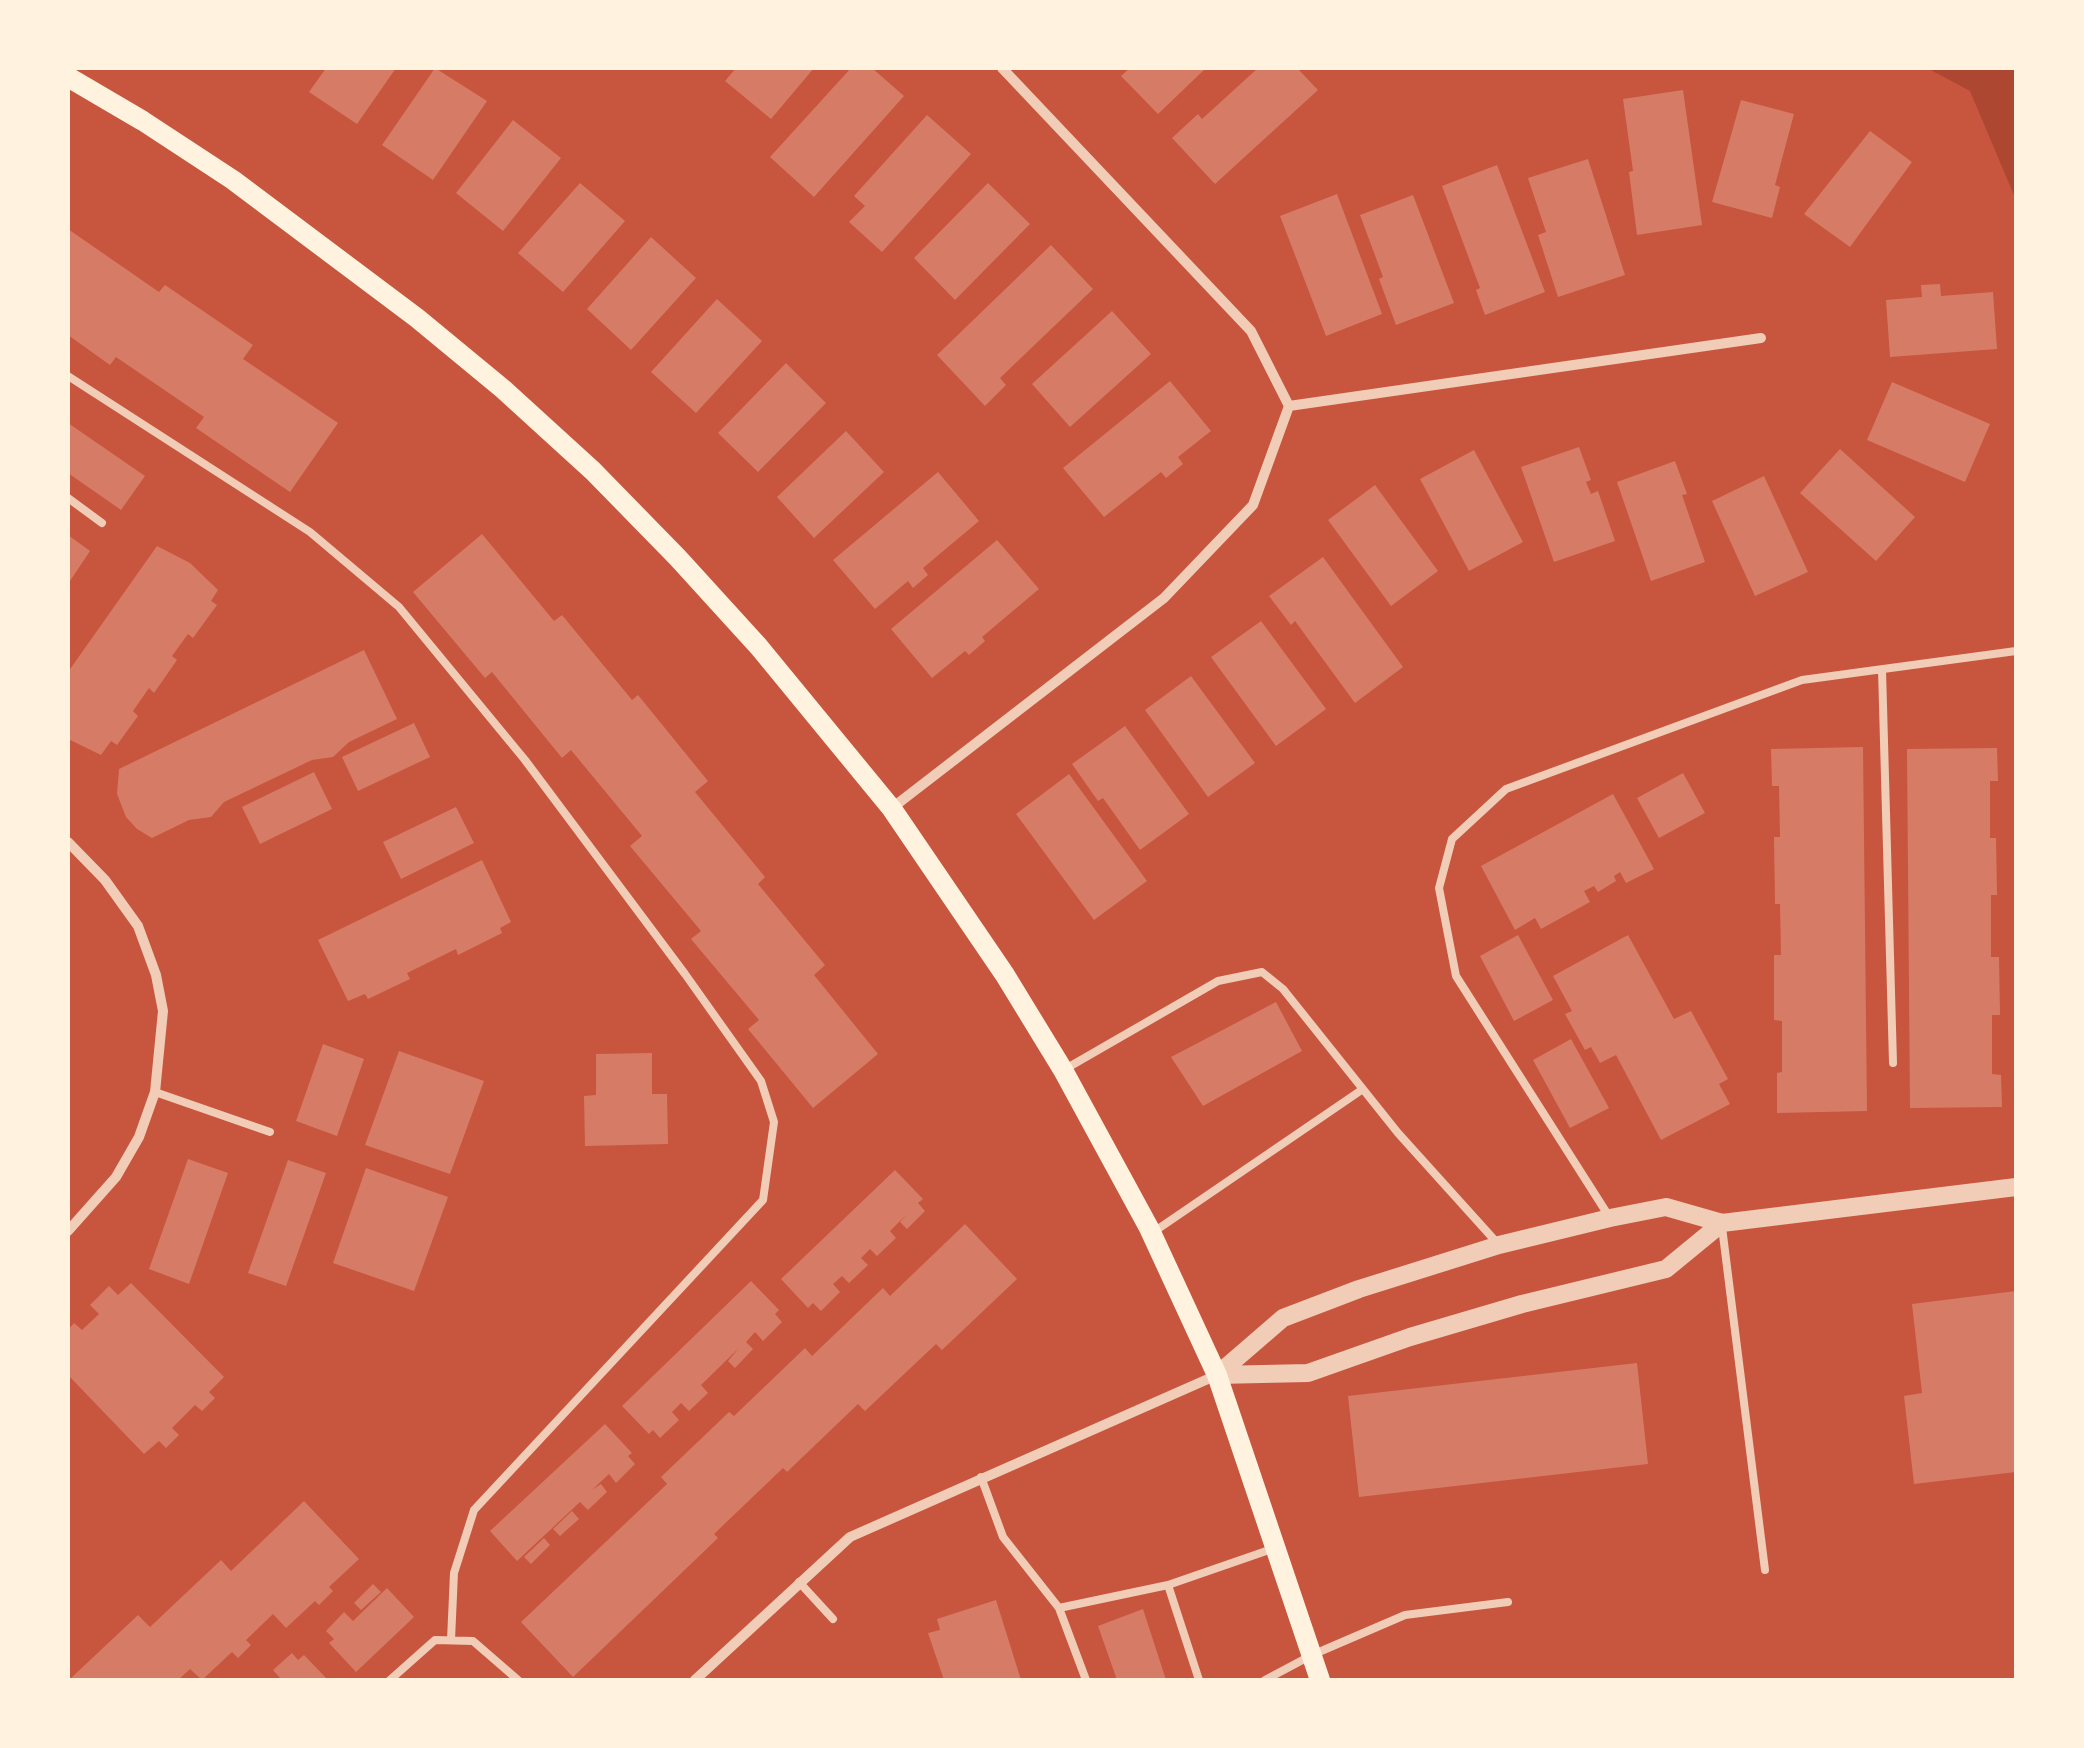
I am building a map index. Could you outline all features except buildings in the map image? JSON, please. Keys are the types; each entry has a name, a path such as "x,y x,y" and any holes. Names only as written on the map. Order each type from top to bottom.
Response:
{"main road":[{"path":"68,78 234,180 402,306 503,390 593,471 678,558 759,647 892,808 995,960 1063,1070 1152,1233 1217,1375 1320,1680"}],"street":[{"path":"892,808 1164,598 1253,505 1289,406 1251,331 1002,68"},
{"path":"1289,406 1761,338"},
{"path":"68,842 105,880 138,926 163,1011 155,1092 139,1137 116,1177 68,1231"},
{"path":"696,1680 850,1537 1217,1375 1283,1318 1499,1245 1666,1207 1722,1223 2016,1188"},
{"path":"1217,1375 1308,1373 1522,1304 1666,1268 1722,1223"}],"lane":[{"path":"68,376 310,532 399,607 525,760 685,974 761,1081 774,1122 763,1200 474,1510 454,1572 451,1640"},
{"path":"68,498 102,523"},
{"path":"1610,1218 1456,976 1439,888 1452,839 1506,790 1802,680 2016,651"},
{"path":"1882,670 1893,1062"},
{"path":"1063,1070 1218,981 1262,972 1284,988 1363,1089 1499,1245"},
{"path":"1152,1233 1363,1089"},
{"path":"155,1092 270,1132"},
{"path":"1722,1223 1765,1570"},
{"path":"980,1477 1003,1536 1059,1608 1086,1680"},
{"path":"1059,1608 1168,1585 1276,1548"},
{"path":"798,1582 833,1619"},
{"path":"1168,1585 1199,1680"},
{"path":"1265,1680 1312,1655 1406,1615 1508,1602"},
{"path":"390,1680 434,1640 472,1641 518,1680"}],"shaded area":[{"path":"1927,68 2016,68 2016,200 1970,91"}]}
